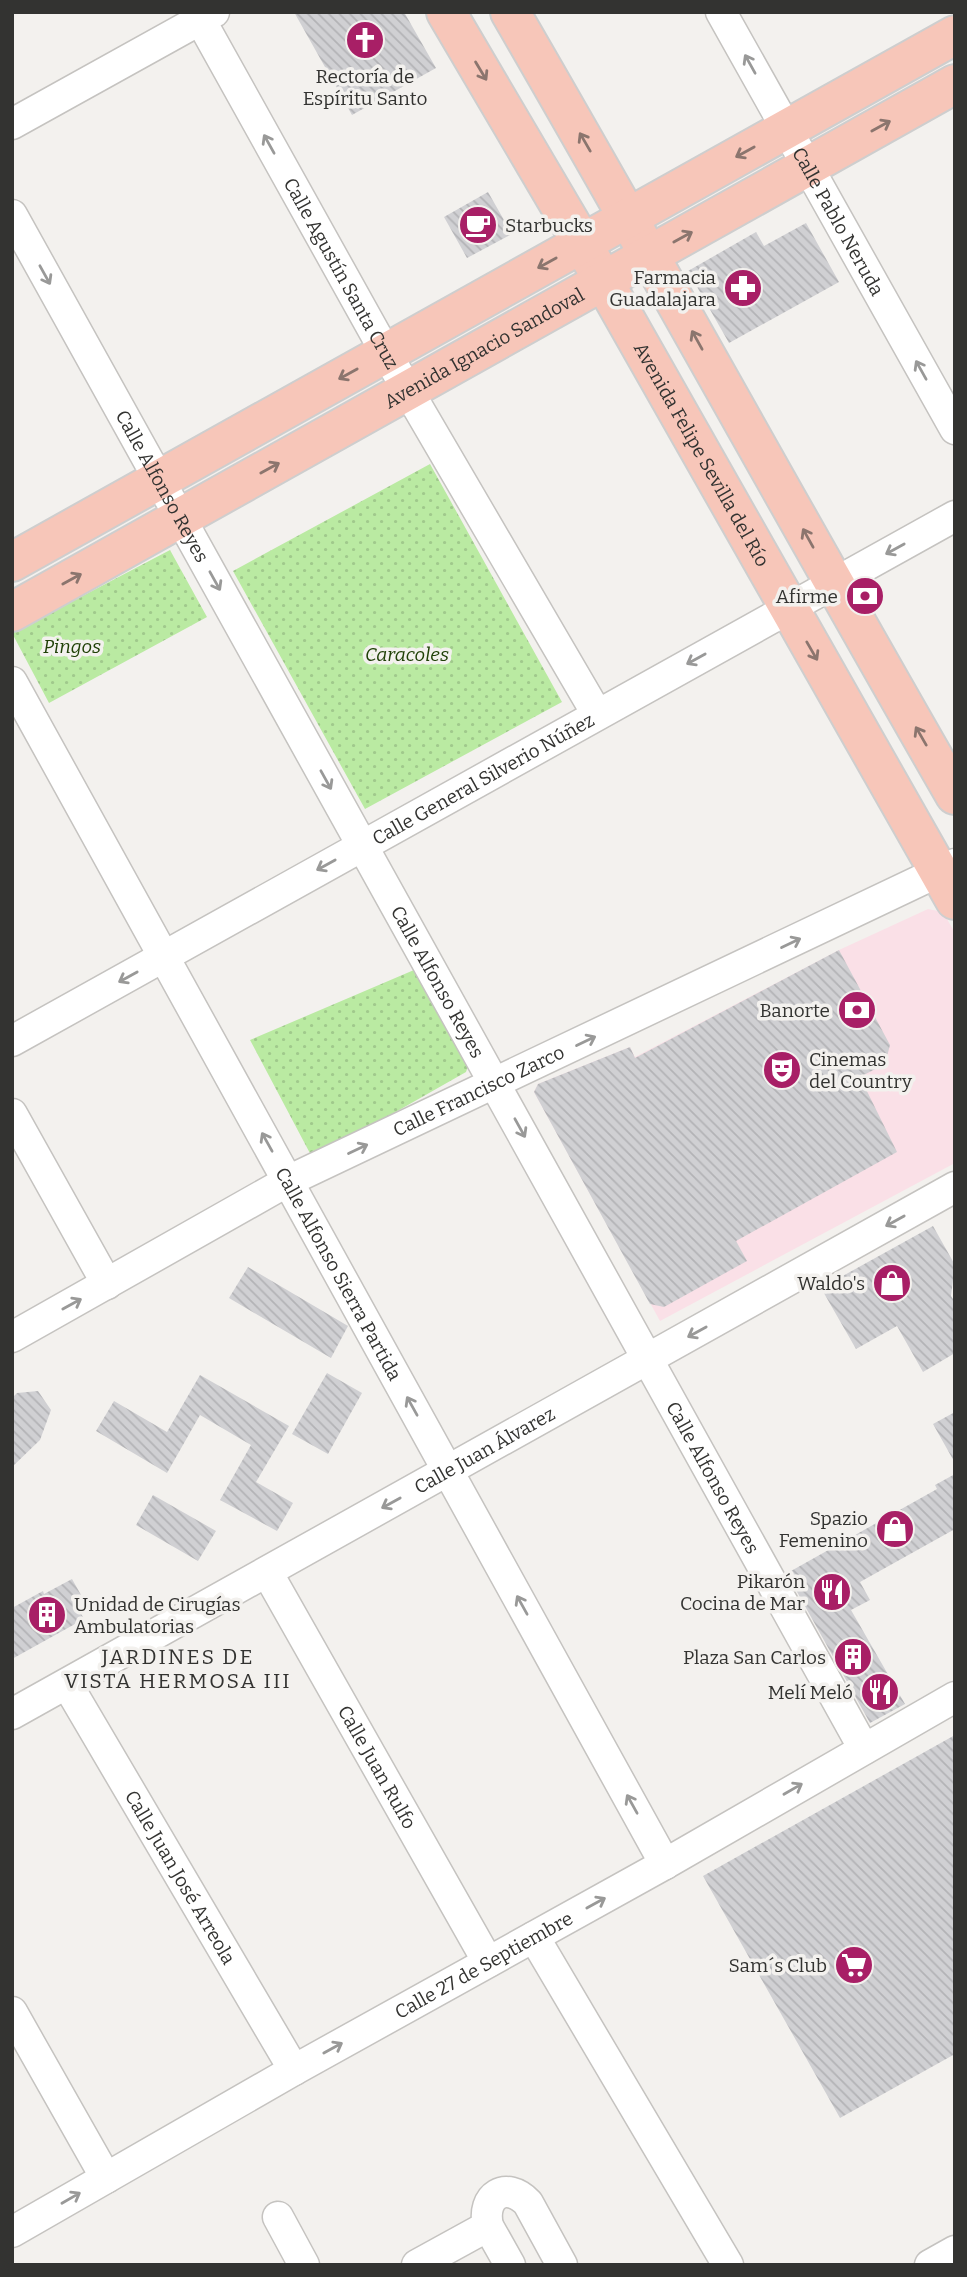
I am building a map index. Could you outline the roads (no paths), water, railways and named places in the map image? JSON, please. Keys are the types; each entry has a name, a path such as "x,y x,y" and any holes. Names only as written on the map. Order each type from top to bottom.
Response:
{"main road":[{"name":"Avenida Felipe Sevilla del Río","path":"446,12 582,243 788,608 949,879"},
{"path":"510,12 955,795"},
{"path":"12,562 955,35"},
{"name":"Avenida Ignacio Sandoval","path":"12,612 955,84"}],"street":[{"name":"Calle Pablo Neruda","path":"721,12 955,429"},
{"path":"942,12 955,35"},
{"path":"12,124 203,15"},
{"name":"Calle Agustín Santa Cruz","path":"203,15 386,353 597,714"},
{"name":"Calle Alfonso Reyes","path":"12,215 864,1749"},
{"name":"Calle General Silverio Núñez","path":"12,1041 955,516"},
{"name":"Calle Alfonso Sierra Partida","path":"12,682 665,1864"},
{"name":"Calle Francisco Zarco","path":"12,1337 288,1181 495,1084 949,879"},
{"path":"12,1114 107,1284"},
{"name":"Calle Juan Álvarez","path":"12,1714 955,1188"},
{"name":"Calle Juan Rulfo","path":"267,1572 488,1962"},
{"name":"Calle Juan José Arreola","path":"67,1684 294,2070"},
{"name":"Calle 27 de Septiembre","path":"12,2232 294,2070 665,1864 955,1697"},
{"path":"534,1937 728,2265"},
{"path":"12,2012 106,2178"},
{"path":"432,2263 498,2243 486,2211 494,2196 506,2191 520,2195 528,2203 562,2265"},
{"path":"278,2217 304,2265"},
{"path":"930,2265 955,2251"}],"place":[{"name":"Rectoría de Espíritu Santo","path":"365,40"},
{"name":"Starbucks","path":"478,225"},
{"name":"Farmacia Guadalajara","path":"743,288"},
{"name":"Afirme","path":"865,596"},
{"name":"Banorte","path":"857,1010"},
{"name":"Cinemas del Country","path":"782,1070"},
{"name":"Waldo's","path":"892,1283"},
{"name":"Spazio Femenino","path":"895,1529"},
{"name":"Pikarón Cocina de Mar","path":"832,1592"},
{"name":"Unidad de Cirugías Ambulatorias","path":"47,1615"},
{"name":"Plaza San Carlos","path":"853,1657"},
{"name":"Melí Meló","path":"880,1692"},
{"name":"Sam´s Club","path":"854,1965"}],"district":[{"name":"JARDINES DE VISTA HERMOSA III","path":"178,1669"}],"park label":[{"name":"Pingos","path":"72,646"},
{"name":"Caracoles","path":"407,654"}]}
